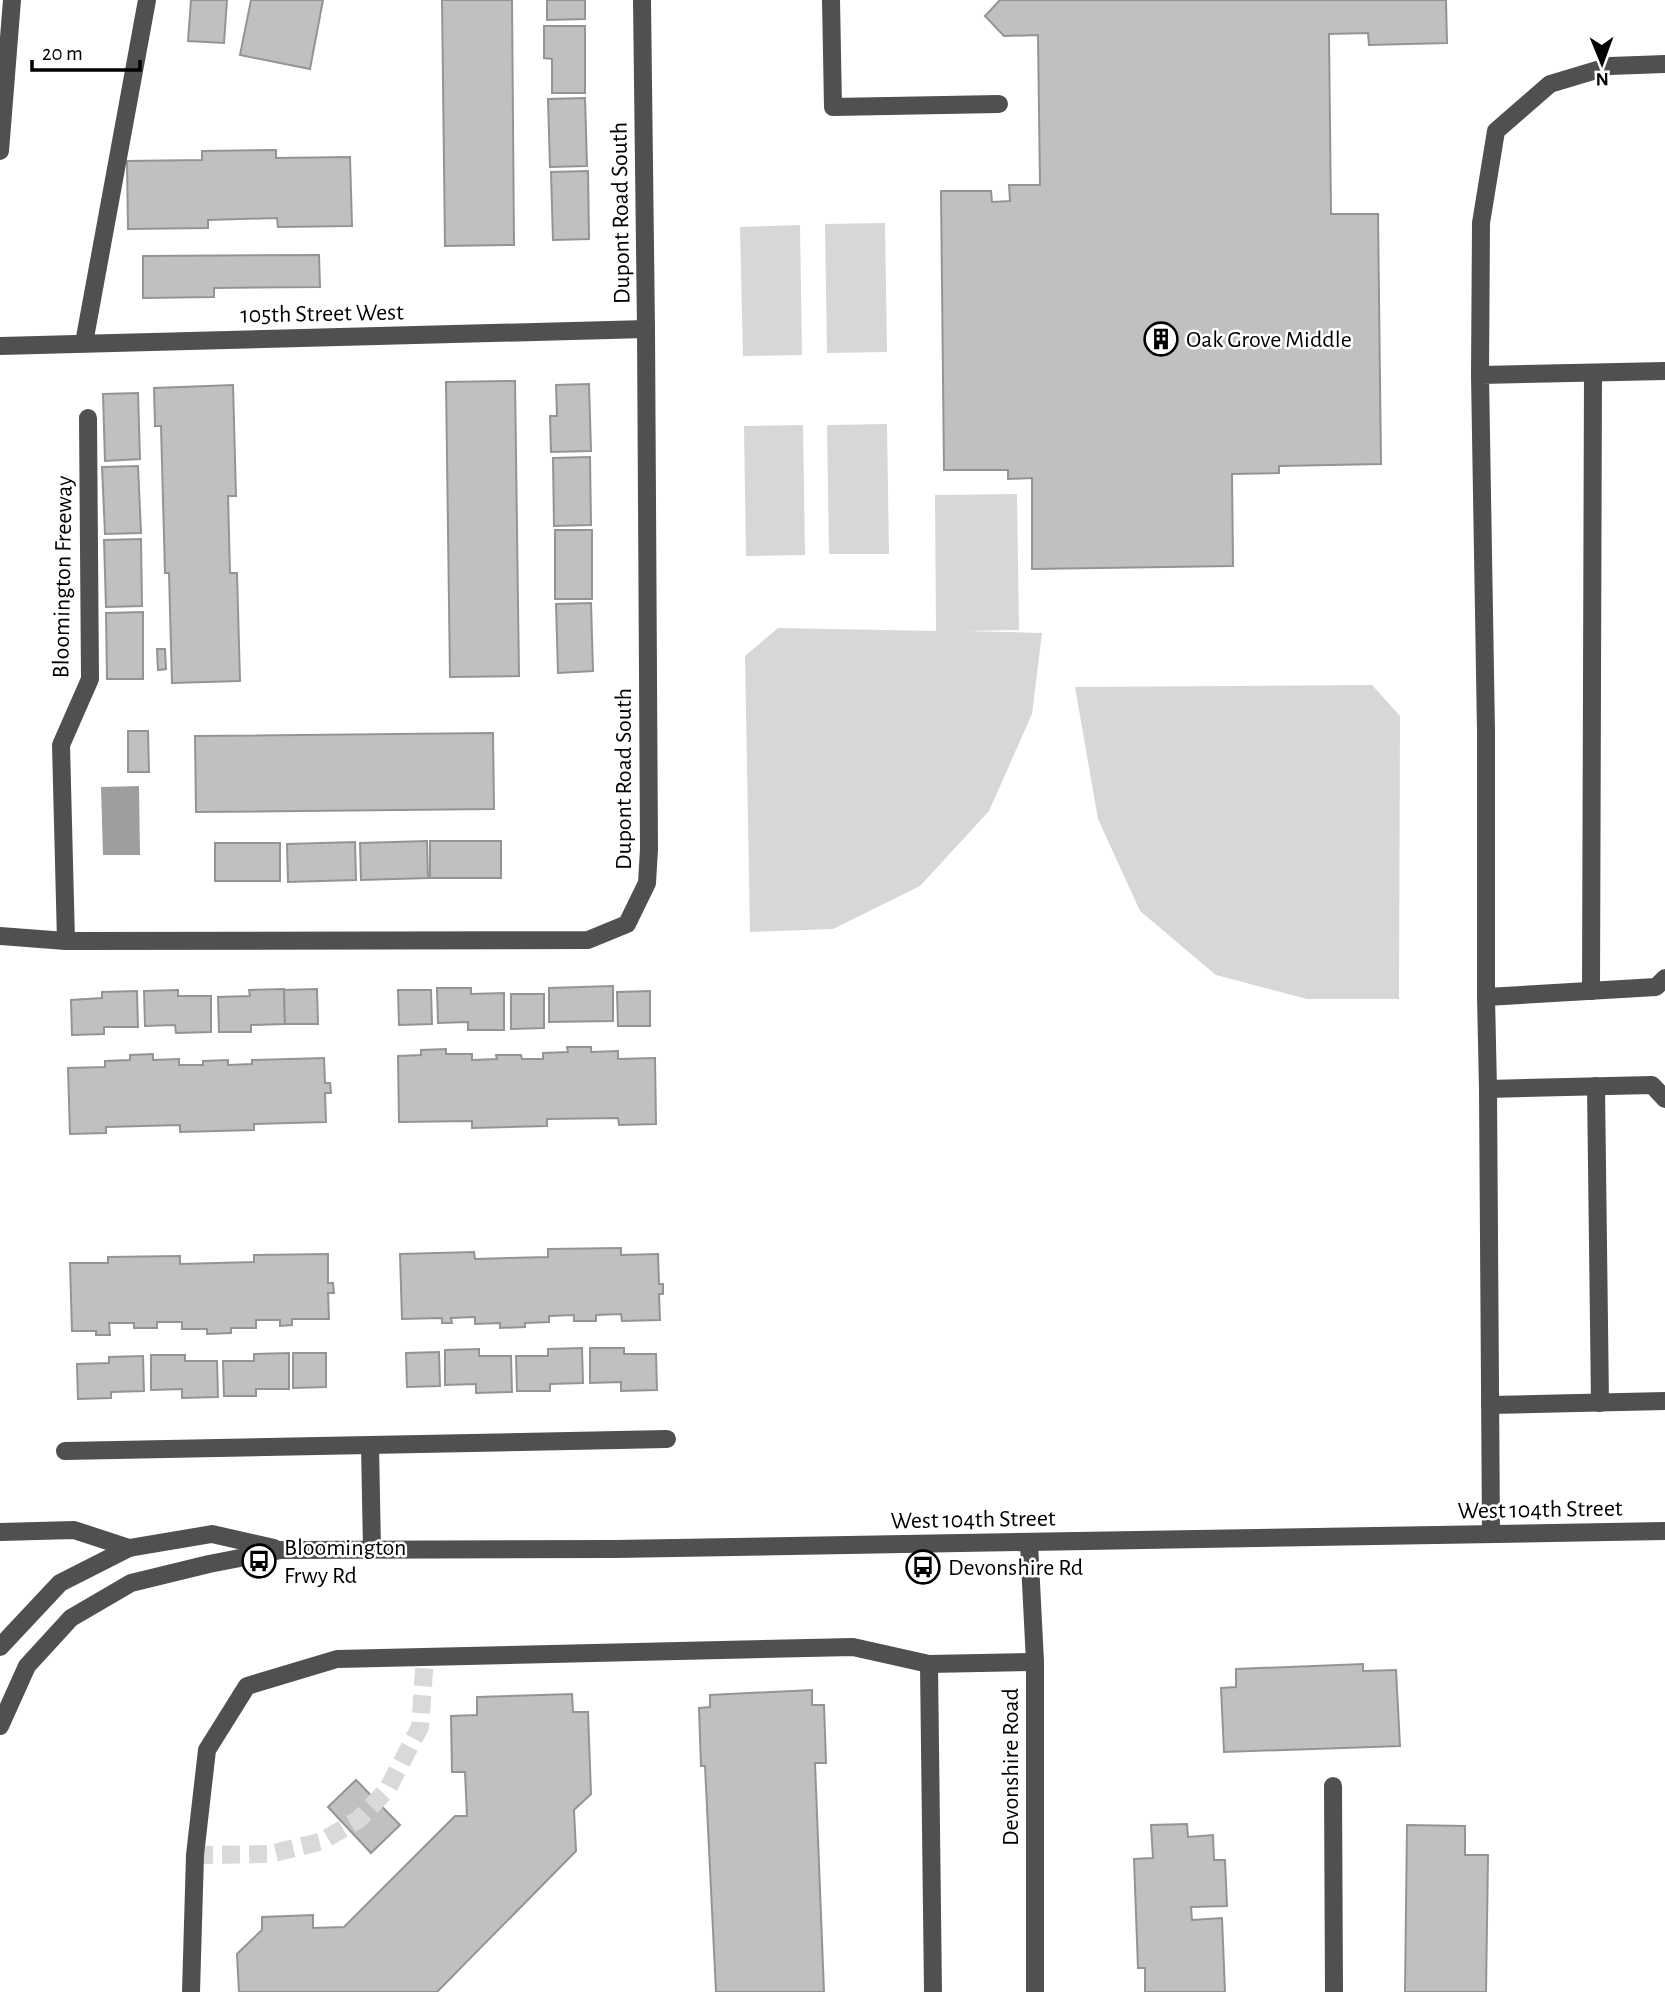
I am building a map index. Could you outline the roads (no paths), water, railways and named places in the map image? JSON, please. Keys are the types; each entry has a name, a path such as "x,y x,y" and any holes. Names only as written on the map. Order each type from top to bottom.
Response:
{"street":[{"path":"0,150 12,0"},
{"path":"84,343 147,0"},
{"name":"Dupont Road South","path":"0,936 66,942 588,940 627,924 647,883 649,849 642,0"},
{"path":"831,0 833,107 999,104"},
{"path":"1491,1534 1486,731 1480,375 1481,223 1496,131 1550,85 1610,66 1665,64"},
{"name":"105th Street West","path":"0,346 646,329"},
{"path":"1480,375 1665,371"},
{"path":"1591,991 1593,373"},
{"name":"Bloomington Freeway","path":"66,942 61,744 90,679 88,418"},
{"path":"1486,997 1656,987 1665,978"},
{"path":"1488,1089 1652,1085 1665,1099"},
{"path":"1596,1086 1600,1403"},
{"path":"1490,1405 1665,1401"},
{"path":"65,1451 667,1440"},
{"path":"370,1445 372,1550"},
{"path":"0,1532 74,1531 129,1548"},
{"name":"West 104th Street","path":"0,1726 27,1666 71,1618 131,1583 281,1550 615,1549 1665,1531"},
{"name":"West 104th Street","path":"0,1647 60,1583 129,1548 212,1534 281,1550"},
{"name":"Devonshire Road","path":"1029,1543 1035,1662 1035,1992"},
{"path":"0,1647 27,1666"},
{"path":"191,1992 195,1855 206,1750 247,1686 337,1659 853,1647 929,1664 1035,1662"},
{"path":"929,1664 933,1992"},
{"path":"1333,1786 1334,1992"}],"tunnel":[{"path":"195,1855 269,1854 320,1842 358,1820 387,1790 420,1727 425,1657"}],"place":[{"name":"Oak Grove Middle","path":"1161,339"},
{"name":"Bloomington Frwy Rd","path":"259,1561"},
{"name":"Devonshire Rd","path":"923,1567"}]}
